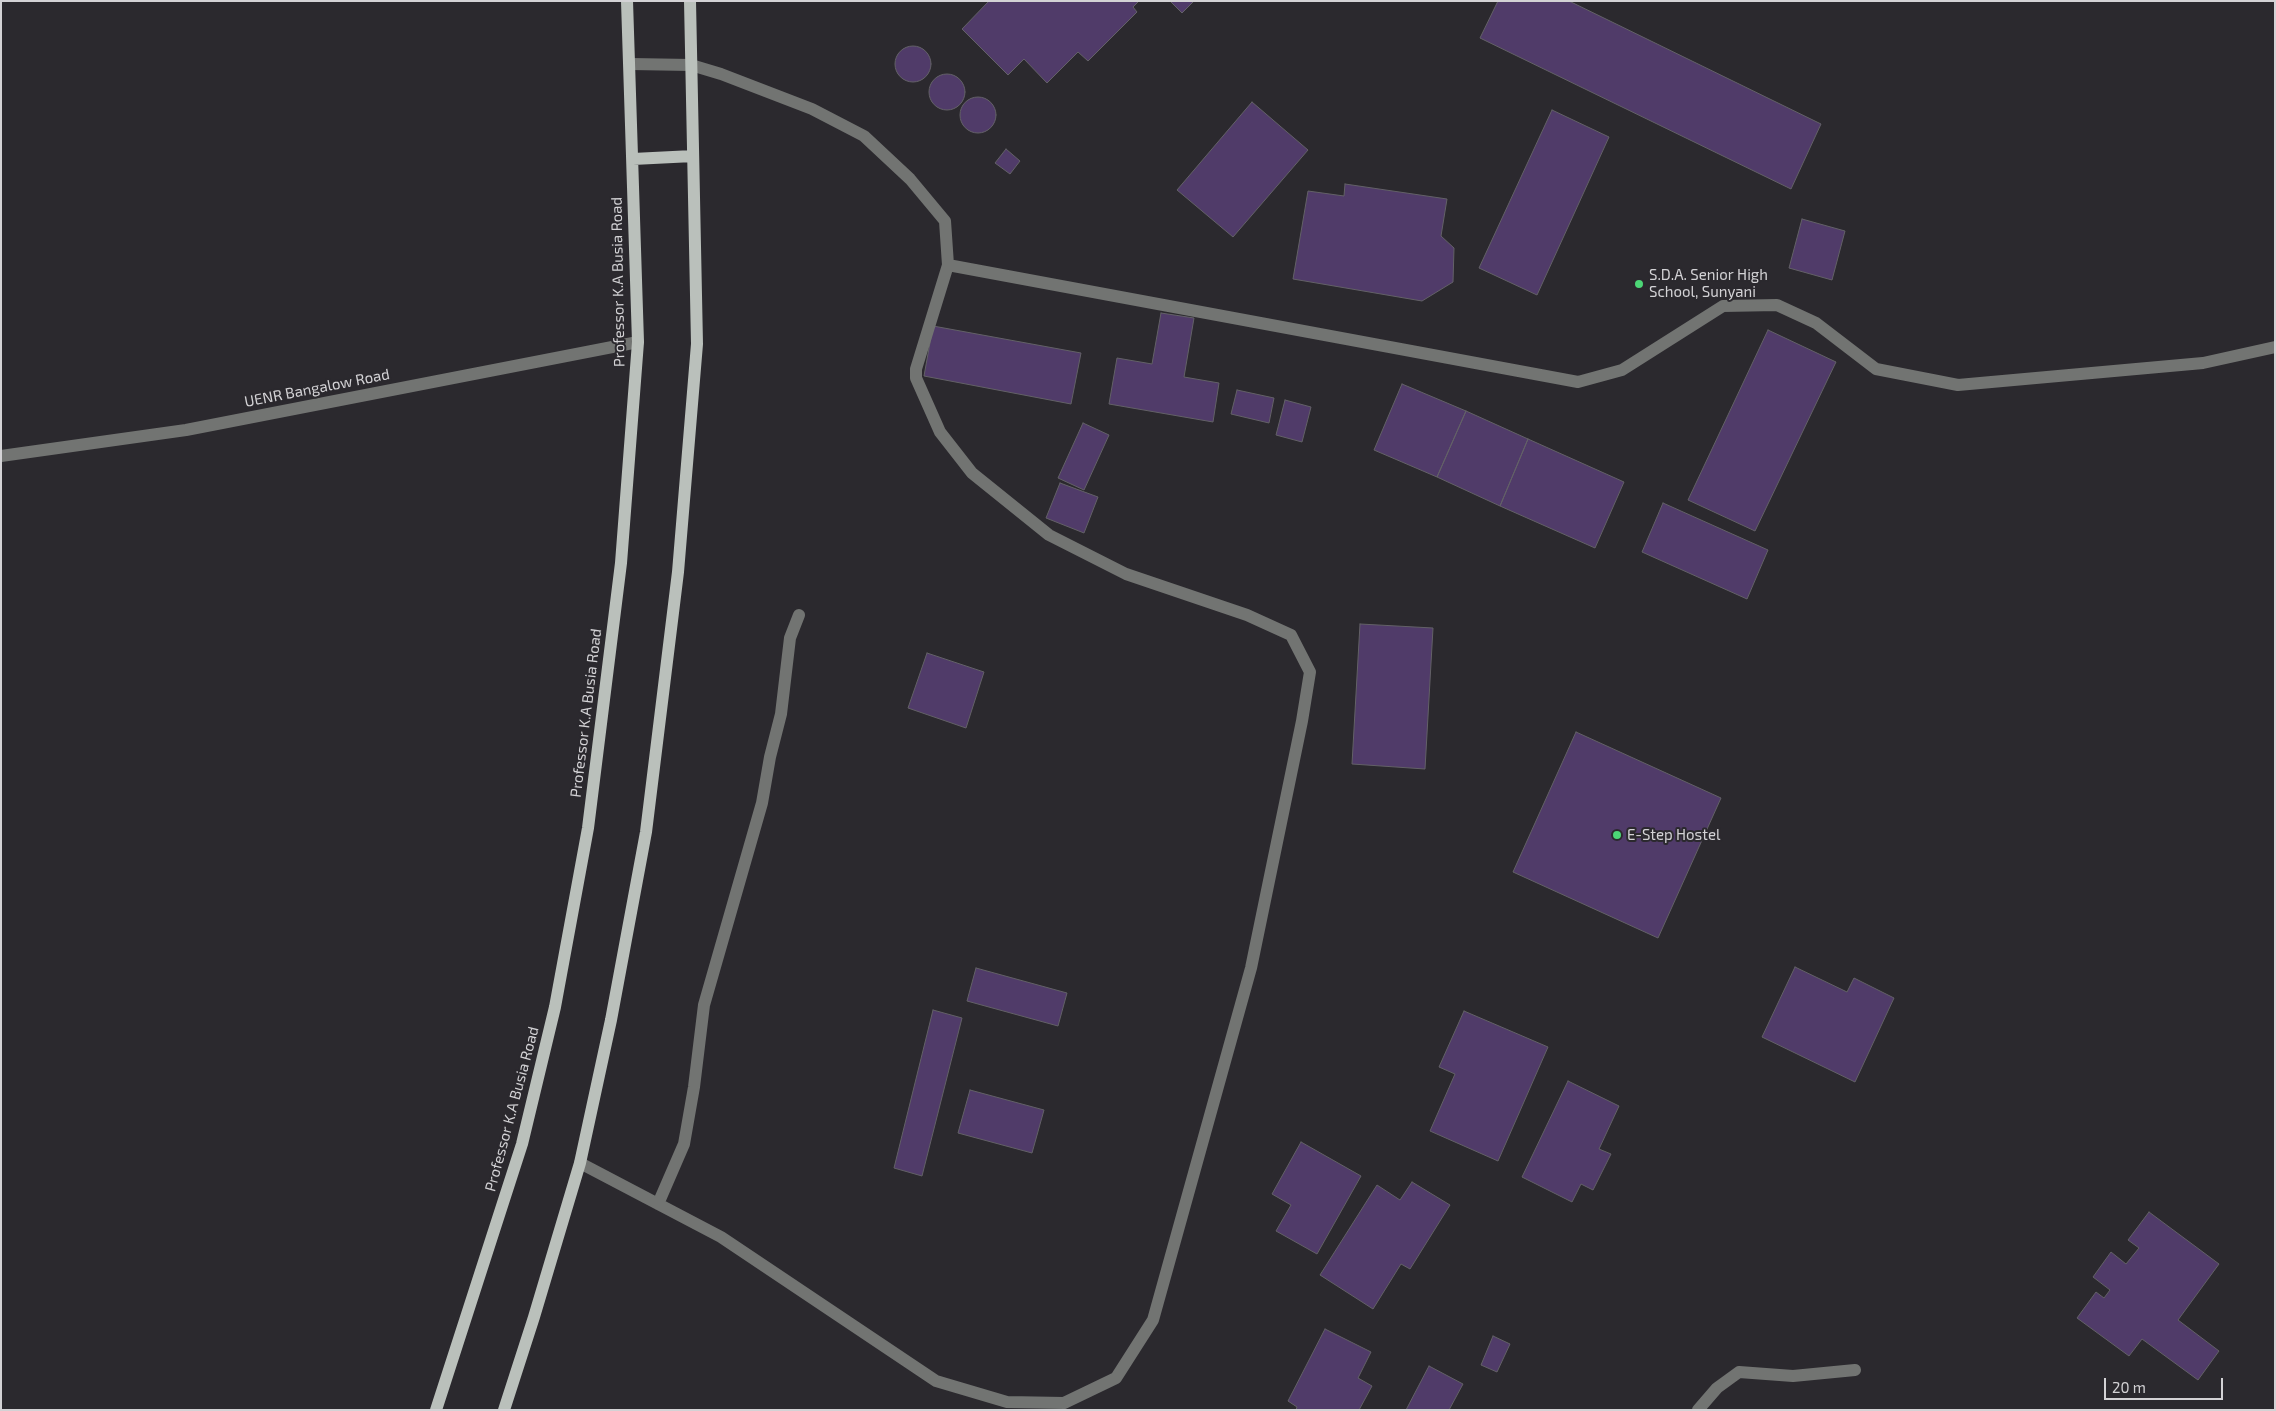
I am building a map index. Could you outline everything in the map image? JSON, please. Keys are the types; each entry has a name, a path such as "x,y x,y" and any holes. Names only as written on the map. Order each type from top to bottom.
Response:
{"main road":[{"name":"Professor K.A Busia Road","path":"436,1410 522,1144 555,1007 588,828 622,563 638,342 628,1"},
{"path":"504,1410 580,1163 646,832 678,572 697,344 690,1"},
{"path":"633,159 693,156"}],"street":[{"path":"580,1163 721,1237 936,1381 1011,1406 1064,1403 1116,1378 1153,1320 1251,968 1302,722 1310,672 1291,635 1247,615 1126,574 1049,535 972,473 940,432 916,378 916,370 948,265 945,221 910,179 864,136 812,109 762,88 691,65 631,64"},
{"path":"948,265 1578,382 1622,370 1723,306 1777,305 1816,323 1876,369 1958,385 2203,363 2275,347"},
{"name":"UENR Bangalow Road","path":"1,456 186,430 638,342"},
{"path":"658,1204 684,1144 694,1087 704,1005 762,803 770,758 781,714 790,638 799,615"},
{"path":"1698,1410 1717,1388 1739,1372 1793,1376 1855,1370"}],"building":[{"path":"989,1 1139,1 1133,7 1137,12 1088,61 1078,52 1047,83 1024,59 1008,75 962,29"},
{"path":"1170,1 1194,1 1182,13"},
{"path":"1498,1 1569,1 1821,124 1791,189 1480,38"},
{"path":"913,46 926,51 931,64 926,77 913,82 900,77 895,64 900,51"},
{"path":"947,74 960,79 965,92 960,105 947,110 934,105 929,92 934,79"},
{"path":"978,97 991,102 996,115 991,128 978,133 965,128 960,115 965,102"},
{"path":"1252,102 1308,150 1233,237 1177,190"},
{"path":"1552,110 1609,137 1537,295 1479,268"},
{"path":"1006,149 1020,161 1010,174 995,163"},
{"path":"1345,184 1447,199 1441,236 1454,248 1453,282 1422,301 1293,279 1308,191 1344,196"},
{"path":"1802,219 1845,231 1832,280 1789,268"},
{"path":"1161,313 1194,318 1184,377 1219,383 1213,422 1109,404 1117,358 1152,364"},
{"path":"933,326 1081,353 1071,404 924,376"},
{"path":"1768,330 1836,362 1755,531 1688,500"},
{"path":"1402,384 1466,411 1437,477 1374,450"},
{"path":"1237,390 1274,398 1269,423 1231,414"},
{"path":"1285,400 1311,407 1302,442 1276,435"},
{"path":"1466,411 1528,439 1500,506 1437,477"},
{"path":"1083,423 1109,435 1084,490 1058,478"},
{"path":"1528,439 1624,482 1595,548 1500,506"},
{"path":"1060,483 1098,497 1084,533 1046,518"},
{"path":"1663,503 1768,550 1747,599 1642,552"},
{"path":"1360,624 1433,628 1425,769 1352,764"},
{"path":"927,653 984,672 966,728 908,708"},
{"name":"E-Step Hostel","path":"1576,732 1721,798 1658,938 1513,872"},
{"path":"1795,967 1847,992 1854,978 1894,998 1855,1082 1762,1037"},
{"path":"976,968 1067,993 1058,1026 967,1001"},
{"path":"933,1010 962,1018 922,1176 894,1168"},
{"path":"1464,1011 1548,1047 1498,1161 1430,1131 1455,1074 1439,1067"},
{"path":"1568,1081 1619,1106 1599,1149 1611,1154 1593,1190 1581,1184 1572,1202 1522,1177"},
{"path":"970,1090 1044,1110 1032,1153 958,1133"},
{"path":"1301,1142 1361,1176 1317,1254 1276,1231 1291,1205 1272,1194"},
{"path":"1412,1182 1450,1205 1410,1269 1401,1264 1373,1309 1320,1275 1377,1185 1400,1200"},
{"path":"2149,1212 2219,1264 2178,1320 2219,1351 2198,1380 2142,1339 2129,1356 2077,1318 2096,1292 2104,1298 2110,1290 2093,1277 2111,1252 2126,1264 2139,1248 2128,1240"},
{"path":"1325,1329 1371,1352 1358,1378 1372,1386 1359,1410 1296,1410 1297,1407 1288,1401"},
{"path":"1493,1336 1510,1344 1497,1372 1481,1365"},
{"path":"1429,1366 1463,1384 1449,1410 1406,1410"}],"place":[{"name":"S.D.A. Senior High School, Sunyani","path":"1639,284"},
{"name":"E-Step Hostel","path":"1617,835"}]}
